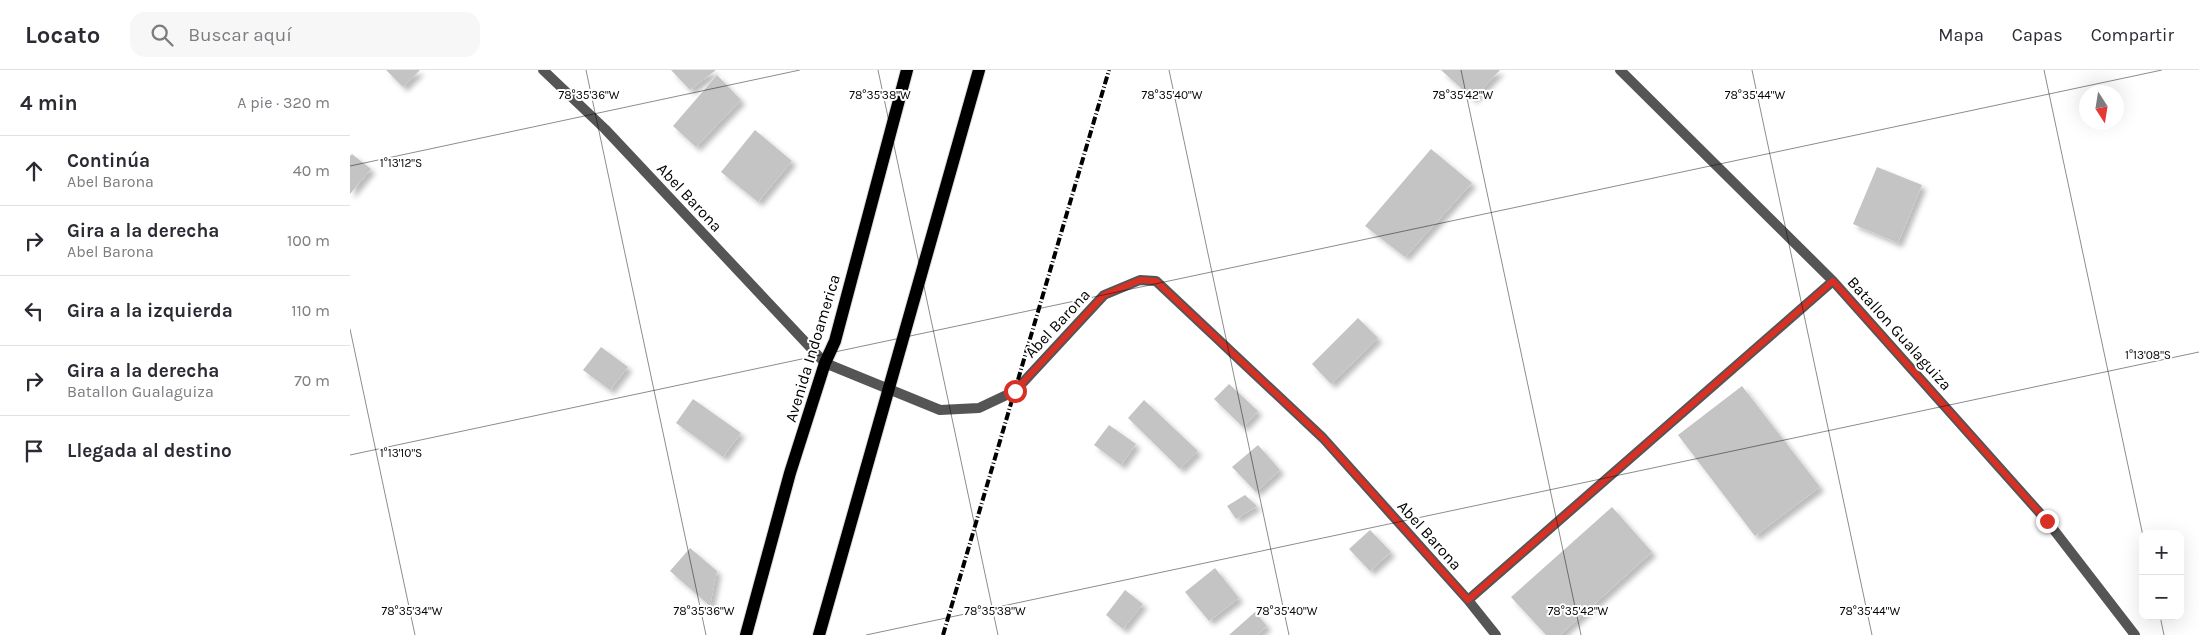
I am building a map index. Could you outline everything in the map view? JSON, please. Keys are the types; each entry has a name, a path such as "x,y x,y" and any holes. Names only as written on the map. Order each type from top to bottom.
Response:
{"main road":[{"name":"Avenida Indoamerica","path":"746,635 790,474 825,363 835,341 907,70"},
{"path":"819,635 979,70"}],"street":[{"name":"Abel Barona","path":"543,70 605,129 825,363 940,410 978,408 1015,391 1104,295 1140,280 1156,281 1323,438 1468,600 1496,635"},
{"name":"Batallon Gualaguiza","path":"1620,70 1833,281 2047,521 2135,635"},
{"path":"1468,600 1833,281"}],"building":[{"path":"386,70 420,70 403,87"},
{"path":"671,70 716,70 690,90"},
{"path":"1441,70 1500,70 1473,99"},
{"path":"717,75 741,100 696,147 673,126"},
{"path":"755,130 792,161 758,202 721,172"},
{"path":"1431,149 1472,183 1405,257 1365,226"},
{"path":"352,154 371,169 350,194 350,156"},
{"path":"1877,167 1922,185 1898,243 1853,224"},
{"path":"1358,318 1378,338 1331,384 1312,364"},
{"path":"601,347 628,367 610,390 583,370"},
{"path":"1229,384 1258,411 1243,427 1214,399"},
{"path":"1742,386 1820,487 1755,536 1678,435"},
{"path":"693,399 741,433 723,457 676,423"},
{"path":"1144,400 1198,451 1180,469 1128,418"},
{"path":"1109,425 1136,444 1121,465 1094,445"},
{"path":"1258,445 1280,470 1256,492 1232,467"},
{"path":"1245,495 1257,506 1236,519 1227,506"},
{"path":"1612,507 1652,552 1560,635 1546,635 1511,597"},
{"path":"1370,530 1391,552 1370,571 1349,549"},
{"path":"690,548 717,571 710,606 670,571"},
{"path":"1215,568 1239,598 1209,621 1185,592"},
{"path":"1125,590 1143,604 1123,629 1106,615"},
{"path":"1255,612 1267,626 1257,635 1229,635"}],"railway":[{"path":"943,635 1109,70"}],"route":[{"path":"1015,391 1104,295 1140,280 1156,281 1323,438 1468,600 1833,281 2047,521"}]}
